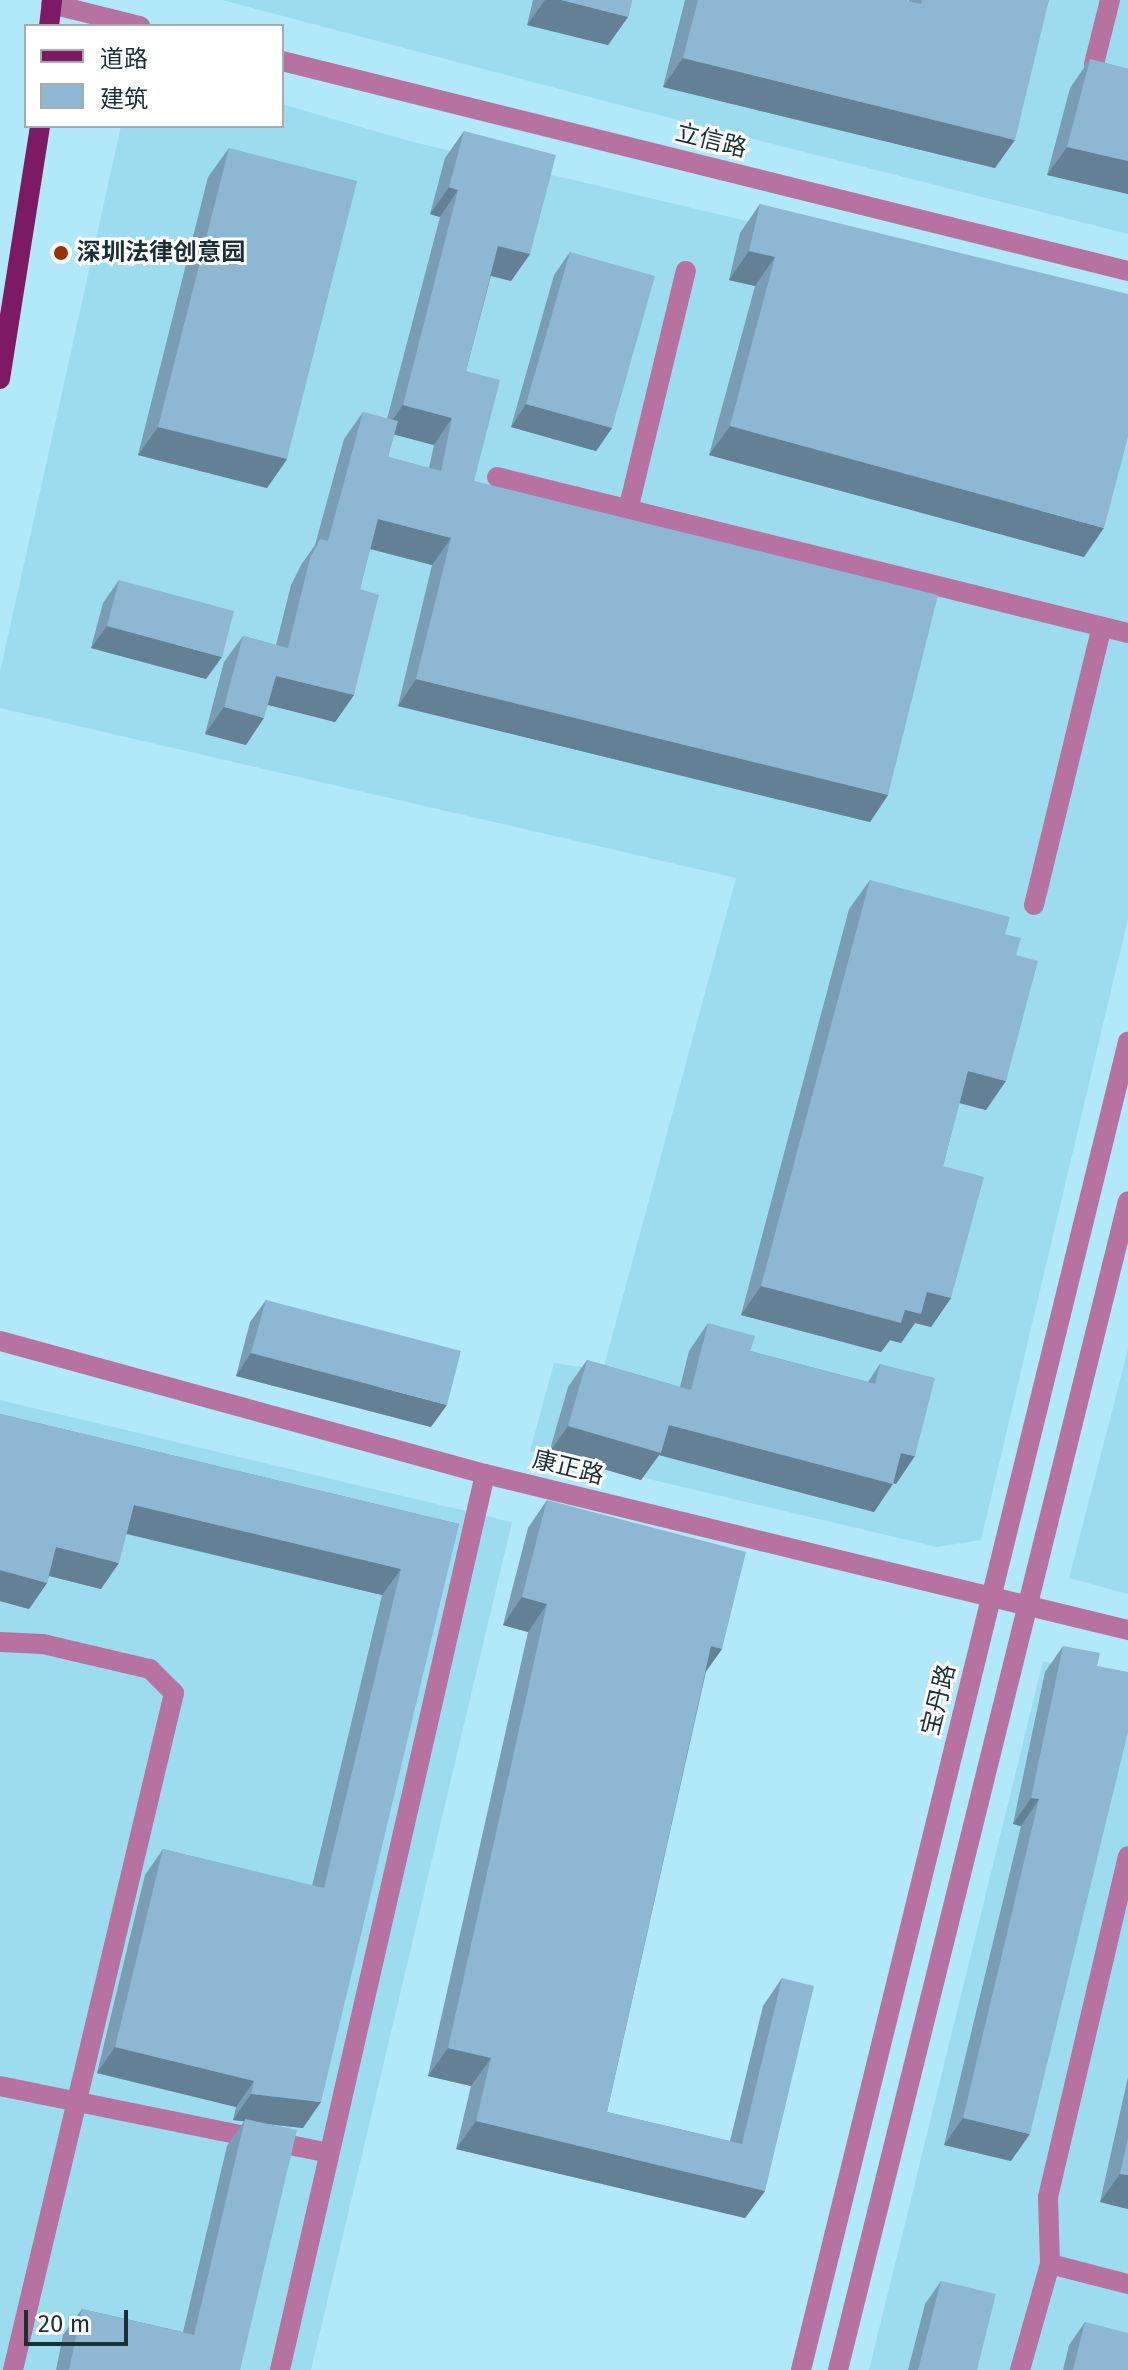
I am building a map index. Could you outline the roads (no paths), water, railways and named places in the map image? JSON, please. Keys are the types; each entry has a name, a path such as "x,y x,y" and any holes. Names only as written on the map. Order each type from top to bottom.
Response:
{"main road":[{"path":"49,24 52,2"},
{"path":"0,379 40,128"}],"street":[{"path":"1094,64 1110,0"},
{"path":"52,2 133,24"},
{"name":"立信路","path":"284,61 1128,271"},
{"path":"628,510 686,271"},
{"path":"497,477 1128,633"},
{"path":"1034,905 1102,627"},
{"name":"宝丹路","path":"801,2370 1128,1042"},
{"path":"838,2370 1128,1201"},
{"name":"康正路","path":"0,1341 485,1474 1128,1630"},
{"path":"280,2370 485,1474"},
{"path":"0,1642 43,1644 150,1669 174,1693 13,2370"},
{"path":"1020,2370 1050,2264 1048,2197 1128,1856"},
{"path":"0,2086 329,2153"},
{"path":"1050,2264 1128,2284"}],"place":[{"name":"深圳法律创意园","path":"61,253"}]}
